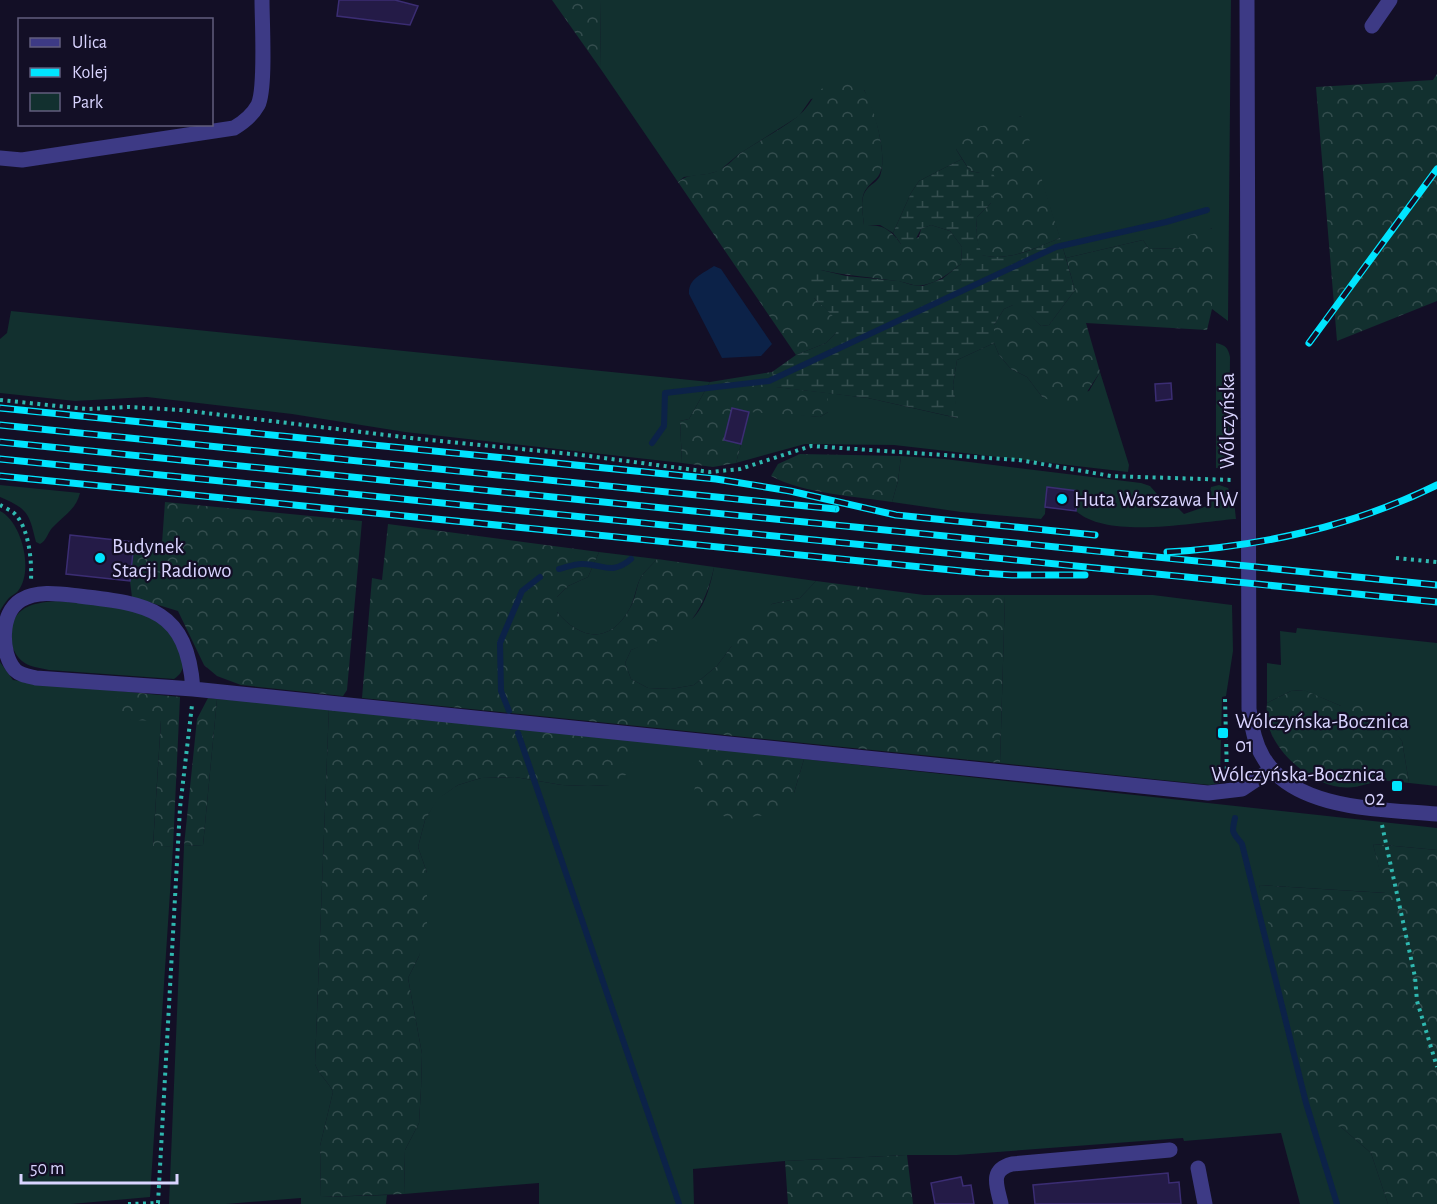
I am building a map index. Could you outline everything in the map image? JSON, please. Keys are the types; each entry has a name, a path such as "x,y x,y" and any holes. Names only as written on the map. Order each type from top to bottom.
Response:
{"street":[{"path":"0,158 22,160 234,128 248,119 259,104 262,74 262,0"},
{"name":"Wólczyńska","path":"1247,0 1249,709 1253,734 1263,758 1272,769 1291,785 1317,798 1348,805 1437,814"},
{"path":"1372,26 1390,0"},
{"path":"193,689 192,669 187,649 176,630 161,615 142,606 64,595 30,596 10,608 4,617 1,628 2,650 7,662 15,671 36,678 193,689 1209,793 1242,789 1272,769"},
{"path":"1001,1204 996,1183 998,1172 1003,1166 1170,1150"},
{"path":"1198,1168 1206,1204"}],"path":[{"path":"0,400 87,409 129,407 181,410 411,438 581,455 710,472 740,469 811,446 1019,460 1111,476 1248,480"},
{"path":"0,505 16,515 27,538 32,563 30,596"},
{"path":"1396,558 1437,562"},
{"path":"128,1204 158,1203 180,808 193,689"},
{"path":"1225,699 1225,746 1228,767 1224,781 1225,792"},
{"path":"1374,808 1382,823 1415,977 1417,1001 1437,1067"}],"green space":[{"path":"552,0 601,0 600,68"},
{"path":"601,0 1231,0 1228,321 1212,309 1212,228 1179,248 1149,249 1143,240 1066,258 1021,116 956,149 962,159 919,181 893,233 880,225 864,225 863,197 867,189 880,176 882,156 876,120 864,90 811,99 799,116 739,154 719,171 684,177 678,182 600,68"},
{"path":"1437,74 1437,301 1337,341 1316,87 1433,80"},
{"path":"842,80 858,85 867,95 882,148 880,174 863,196 864,225 885,228 901,244 919,237 921,229 931,225 950,231 962,247 961,264 939,279 920,285 821,270 814,298 837,319 836,333 826,343 796,355 678,182 688,177 716,172 742,152 797,117 824,87"},
{"path":"1022,116 1060,238 1012,255 991,257 981,255 976,235 977,217 991,203 980,173 970,171 956,149 958,132"},
{"path":"962,159 970,171 980,173 991,170 997,181 991,203 977,217 976,235 982,255 1002,257 1012,255 1060,238 1075,290 1049,325 1041,326 1020,306 1013,305 1004,309 994,325 994,343 957,360 953,385 958,418 868,398 775,387 772,372 796,355 826,343 836,333 836,319 814,298 806,285 811,274 821,270 846,276 899,281 923,286 942,279 961,264 962,247 950,231 931,225 921,229 912,246 901,244 893,233 919,181"},
{"path":"1213,228 1212,309 1207,330 1086,323 1100,372 1083,398 1073,404 1043,398 1027,377 1011,369 999,355 994,343 994,325 1004,309 1020,305 1041,326 1049,325 1075,290 1066,258 1143,240 1149,249 1179,248 1186,236"},
{"path":"11,311 710,382 689,419 680,421 682,463 405,432 292,414 147,397 75,401 0,393 0,339 7,333"},
{"path":"994,343 999,355 1011,369 1027,377 1043,398 1089,391 1100,372 1129,465 1128,472 894,445 805,444 736,463 741,444 724,440 732,408 820,417 828,412 828,393 868,398 957,418 953,385 957,360"},
{"path":"1216,343 1226,347 1230,357 1229,468 1216,468"},
{"path":"772,372 776,387 828,393 828,412 820,417 749,412 725,440 741,444 736,463 713,467 682,463 680,421 689,419 710,382"},
{"path":"800,454 901,456 898,481 892,502 814,491 771,476 778,464"},
{"path":"901,456 945,459 1141,483 1150,486 1158,495 1173,503 1184,514 1207,506 1211,487 1219,485 1228,488 1234,501 1236,519 1153,527 1109,525 1090,520 1076,511 1078,491 1047,487 1045,514 1041,519 961,512 892,502 898,481"},
{"path":"0,485 80,493 72,508 40,544 36,542 26,513 0,497"},
{"path":"165,502 362,521 347,690 343,696 241,685 217,676 204,665 178,611 132,597 130,581 134,542 162,543"},
{"path":"0,511 8,517 20,536 25,572 18,591 9,598 0,611"},
{"path":"388,524 599,552 588,577 568,586 557,597 557,612 566,622 586,633 605,633 622,620 632,604 641,577 657,559 714,567 701,605 683,628 675,634 631,650 625,663 631,679 648,688 671,689 694,685 717,666 747,620 772,604 800,598 816,581 924,595 1005,595 1000,763 362,698 372,578 382,580"},
{"path":"599,552 657,559 641,577 632,604 622,620 605,633 595,634 576,629 566,622 557,612 557,597 568,586 588,577"},
{"path":"714,567 816,581 800,598 772,604 731,647 717,666 694,685 671,689 648,688 631,679 625,663 631,650 674,630 695,616 705,599"},
{"path":"1005,595 1153,595 1232,605 1233,651 1226,696 1222,697 1220,783 1210,785 1000,763"},
{"path":"57,601 112,606 147,616 161,625 173,638 182,659 181,672 174,679 49,670 25,663 17,656 11,643 11,629 16,616 29,606"},
{"path":"1297,628 1437,643 1437,786 1409,783 1402,741 1372,706 1341,706 1303,690 1291,691 1267,703 1267,663 1281,665 1280,631 1296,633"},
{"path":"0,662 13,680 119,691 131,720 161,720 153,845 173,847 150,1197 71,1204 0,1204"},
{"path":"1304,690 1341,706 1372,705 1402,741 1409,783 1384,781 1357,787 1340,787 1320,781 1300,769 1284,753 1270,731 1267,703 1291,691"},
{"path":"119,691 180,697 173,847 153,846 161,721 131,720 115,713"},
{"path":"208,698 217,699 203,845 184,846 197,719"},
{"path":"217,699 329,707 315,1064 333,1092 320,1146 321,1197 387,1195 386,1204 301,1204 301,1198 226,1204 169,1204 184,846 203,845"},
{"path":"329,707 642,741 627,774 610,785 562,785 515,777 481,778 458,785 438,799 425,820 418,847 427,873 427,930 419,956 408,978 422,1054 421,1088 419,1123 405,1150 404,1194 321,1197 320,1146 333,1092 315,1064"},
{"path":"642,741 701,747 794,793 804,759 1437,828 1437,850 1373,844 1386,893 1259,885 1341,1127 1371,1153 1388,1204 1300,1204 1281,1133 957,1155 785,1161 693,1169 694,1204 539,1204 539,1183 404,1194 405,1150 419,1123 421,1088 422,1054 408,978 419,956 427,873 418,847 425,820 437,799 458,785 481,778 515,777 562,785 609,785"},
{"path":"701,747 804,759 794,793 774,814 734,819 709,812 694,793"},
{"path":"1373,844 1437,850 1437,1204 1388,1204 1371,1153 1341,1127 1315,1121 1259,885 1385,893"},
{"path":"907,1155 913,1204 788,1204 785,1161"}],"water":[{"path":"714,266 721,269 772,344 761,356 722,358 689,294 693,281"}],"building":[{"path":"339,0 395,0 418,6 410,25 337,16"},
{"path":"1171,383 1172,399 1156,401 1155,384"},
{"path":"732,408 749,412 741,444 724,440"},
{"name":"Huta Warszawa HW","path":"1047,487 1078,491 1076,511 1045,507"},
{"name":"Budynek Stacji Radiowo","path":"70,535 134,542 130,581 66,574"},
{"path":"1168,1173 1169,1183 1179,1182 1181,1204 1035,1204 1033,1185"},
{"path":"961,1177 963,1186 971,1185 974,1204 935,1204 931,1183"}],"waterway":[{"path":"652,443 664,426 665,393 769,381 1056,247 1166,222 1207,210"},
{"path":"559,569 581,564 613,568 631,559"},
{"path":"509,711 501,691 500,643 522,591 540,577"},
{"path":"518,733 679,1204"},
{"path":"1235,818 1234,833 1242,844 1306,1103 1337,1204"}],"railway":[{"path":"1309,343 1437,169"},
{"path":"0,408 716,479 790,491 896,515 1095,535"},
{"path":"0,425 836,509"},
{"path":"0,442 1437,585"},
{"path":"0,459 1437,602"},
{"path":"0,476 982,573 1085,575"},
{"path":"1167,552 1236,545 1305,532 1373,512 1437,485"}],"place":[{"name":"Huta Warszawa HW","path":"1062,499"},
{"name":"Budynek Stacji Radiowo","path":"100,558"},
{"name":"Wólczyńska-Bocznica 01","path":"1223,733"},
{"name":"Wólczyńska-Bocznica 02","path":"1397,786"}]}
